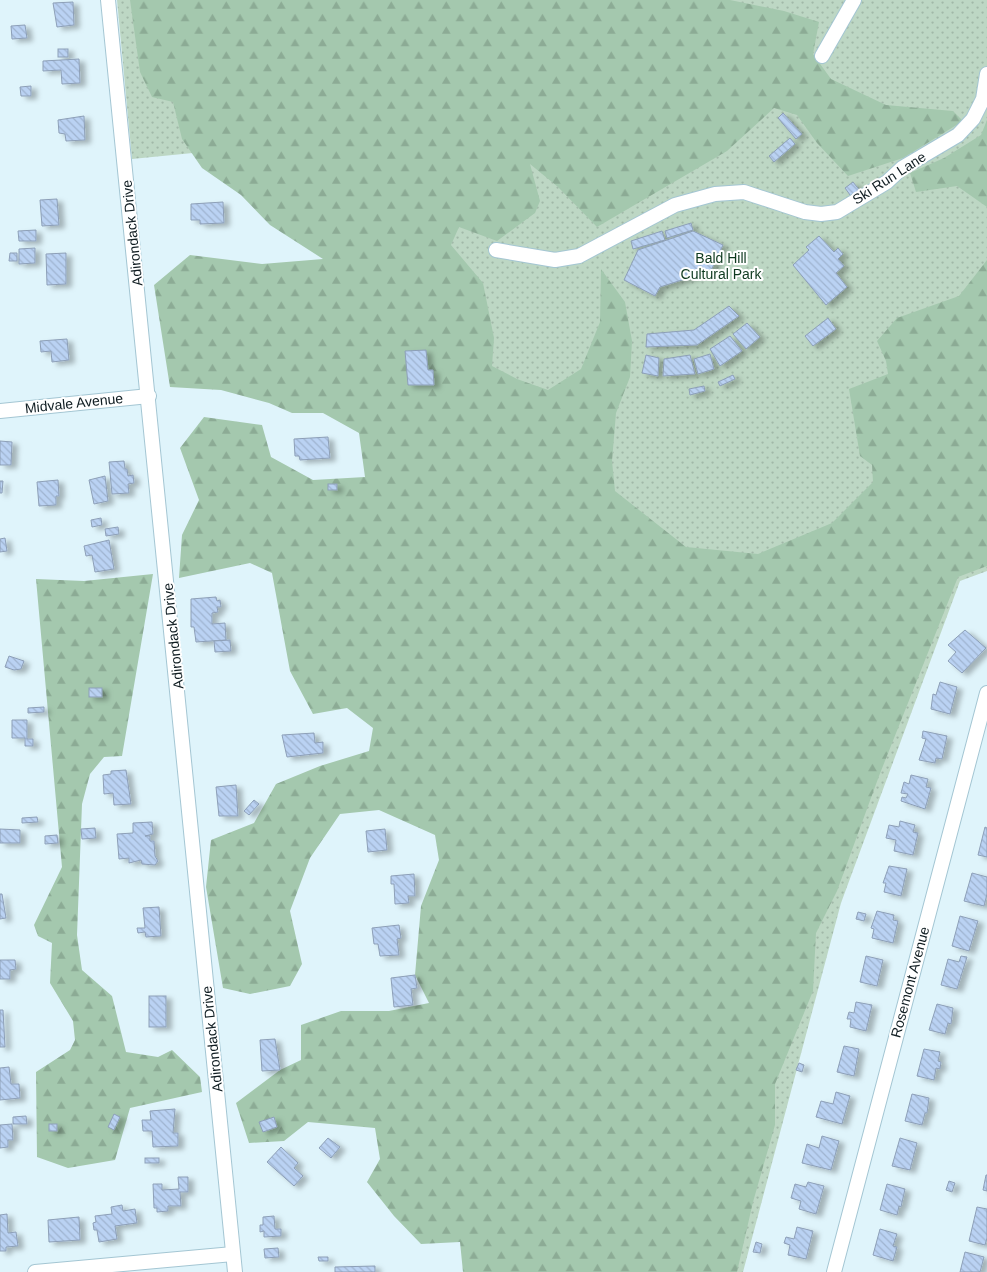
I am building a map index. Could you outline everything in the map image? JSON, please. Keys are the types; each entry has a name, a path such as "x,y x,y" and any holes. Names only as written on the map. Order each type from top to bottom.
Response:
{"street":[{"name":"Adirondack Drive","path":"108,0 149,396 234,1272"},
{"path":"822,56 854,0"},
{"name":"Ski Run Lane","path":"496,250 555,260 579,256 675,205 715,194 744,192 805,212 820,214 837,212 888,182 902,168 958,135 973,118 982,99 987,74"},
{"name":"Midvale Avenue","path":"0,411 149,396"},
{"name":"Rosemont Avenue","path":"834,1272 987,693"},
{"path":"34,1272 233,1254"}],"green space":[{"name":"Bald Hill Cultural Park","path":"117,0 987,0 987,571 960,581 841,903 743,1272 529,1272 438,129 132,159"},
{"name":"Bald Hill Cultural Park","path":"130,0 730,0 784,11 819,22 813,54 831,79 886,105 953,111 963,121 903,158 848,176 817,143 797,115 774,108 727,151 597,227 558,187 530,164 540,201 535,213 497,241 459,227 451,245 483,283 494,338 492,366 517,379 548,390 581,369 600,322 601,269 625,302 632,341 630,377 616,413 612,461 615,491 686,547 758,554 832,523 873,482 872,465 860,456 849,389 888,374 886,361 877,341 897,318 959,296 987,260 987,566 958,577 879,776 837,891 816,933 813,991 775,1084 775,1125 753,1202 737,1272 463,1272 460,1242 421,1244 394,1216 367,1182 380,1159 375,1128 308,1122 284,1141 249,1143 236,1103 280,1070 301,1060 301,1025 341,1011 389,1011 429,1003 415,975 421,906 439,860 435,835 379,810 340,814 310,858 290,911 302,964 290,986 250,994 223,988 206,887 211,840 254,823 276,784 320,766 369,751 373,728 347,708 313,714 290,671 272,573 250,563 179,578 182,535 199,500 180,448 204,417 262,425 271,457 313,480 365,477 359,433 323,413 292,413 269,403 221,390 170,387 154,285 190,255 262,264 323,259 270,225 241,195 202,168 182,139 173,102 152,97 140,72"},
{"path":"987,120 987,207 957,186 916,192 910,173 944,158 981,135"},
{"path":"153,574 122,756 104,757 90,774 82,804 77,935 82,970 112,996 126,1052 158,1057 172,1050 200,1077 202,1092 130,1108 115,1160 68,1168 37,1157 36,1072 70,1050 75,1040 73,1021 50,983 52,943 38,936 34,925 62,867 36,579 84,581"}],"building":[{"path":"73,2 74,25 57,27 53,3"},
{"path":"25,25 27,38 12,39 11,26"},
{"path":"58,49 68,49 68,57 58,57"},
{"path":"79,59 80,83 62,84 61,70 43,71 43,61"},
{"path":"31,86 31,96 21,96 20,87"},
{"path":"783,113 802,134 796,139 778,118"},
{"path":"84,116 85,140 66,141 65,134 59,133 58,120"},
{"path":"790,138 795,144 774,162 769,156"},
{"path":"853,182 861,192 853,199 845,188"},
{"path":"57,199 59,225 42,226 40,200"},
{"path":"223,202 224,223 200,224 200,220 191,220 191,204"},
{"path":"691,223 693,230 667,238 665,231"},
{"path":"36,230 36,241 19,241 18,231"},
{"path":"662,231 665,240 633,249 631,241"},
{"path":"693,231 723,245 708,277 704,273 660,287 655,296 624,280 638,250"},
{"path":"819,236 834,252 838,248 843,254 838,259 844,266 836,273 847,287 826,305 793,265 809,250 806,247"},
{"path":"35,248 35,263 19,264 19,249"},
{"path":"10,253 17,253 17,261 9,261"},
{"path":"66,253 66,284 47,285 46,254"},
{"path":"729,306 739,316 697,345 646,347 647,334 694,330"},
{"path":"828,318 836,329 813,346 805,336"},
{"path":"747,323 760,337 746,349 733,334"},
{"path":"730,336 742,351 720,366 710,349"},
{"path":"67,339 69,360 52,362 51,351 41,352 40,341"},
{"path":"426,350 428,370 433,370 434,385 408,385 405,351"},
{"path":"710,354 714,369 698,374 694,359"},
{"path":"646,355 659,358 658,376 642,373"},
{"path":"690,355 695,374 663,376 664,359"},
{"path":"733,375 735,379 720,386 718,382"},
{"path":"704,386 705,391 690,395 689,389"},
{"path":"328,437 330,458 300,460 299,456 295,456 294,439"},
{"path":"0,441 12,442 11,465 0,465"},
{"path":"124,461 128,476 133,475 134,483 128,484 129,493 112,494 109,462"},
{"path":"105,476 108,501 94,504 89,480"},
{"path":"58,480 59,496 56,496 56,505 39,506 37,482"},
{"path":"0,481 3,481 2,493 0,493"},
{"path":"328,484 337,484 337,490 328,490"},
{"path":"101,518 102,525 92,527 91,520"},
{"path":"118,527 119,534 106,536 105,529"},
{"path":"5,538 7,551 0,552 0,539"},
{"path":"109,540 114,569 95,572 92,555 86,556 84,546"},
{"path":"216,597 217,601 220,600 221,607 217,607 218,612 212,613 212,624 225,623 226,640 196,642 194,627 191,627 191,599"},
{"path":"965,630 986,648 962,673 948,661 956,652 948,645"},
{"path":"230,640 231,651 215,652 214,641"},
{"path":"9,656 24,661 21,669 14,670 5,667"},
{"path":"940,682 957,687 950,714 931,709 933,694 936,695"},
{"path":"89,688 102,688 102,697 89,697"},
{"path":"44,707 44,712 28,713 28,708"},
{"path":"12,720 27,720 27,739 33,739 33,746 25,746 25,738 12,738"},
{"path":"923,731 947,736 942,759 936,758 935,763 919,760 926,739 922,738"},
{"path":"314,733 315,743 323,742 323,753 287,757 282,735"},
{"path":"126,770 131,804 114,805 113,793 104,794 103,775 111,774 111,771"},
{"path":"911,775 928,779 926,787 931,788 925,809 901,801 902,797 906,798 908,794 901,793 904,782 909,784"},
{"path":"236,785 238,816 219,816 216,787"},
{"path":"254,800 259,804 249,815 244,811"},
{"path":"37,817 38,822 22,823 22,818"},
{"path":"900,821 915,825 913,832 918,833 913,855 894,851 896,840 886,838 889,825 899,827"},
{"path":"152,822 153,834 145,836 150,836 150,841 154,841 155,856 158,861 155,865 142,864 141,860 129,863 129,858 119,859 117,834 133,833 133,823"},
{"path":"985,827 987,828 987,857 978,855"},
{"path":"95,828 96,838 82,839 81,829"},
{"path":"0,829 20,830 20,843 0,843"},
{"path":"385,829 387,850 368,852 366,831"},
{"path":"57,835 58,843 45,844 45,836"},
{"path":"889,866 907,869 901,896 884,892 886,883 883,883"},
{"path":"972,873 987,877 987,894 984,906 964,901"},
{"path":"414,874 415,896 408,896 409,903 395,904 394,884 391,884 391,876"},
{"path":"0,894 2,894 6,918 0,919"},
{"path":"159,907 161,936 146,937 145,932 138,933 137,928 145,928 143,908"},
{"path":"877,911 894,915 893,920 898,921 893,943 872,938 874,929 871,928"},
{"path":"858,912 866,914 864,921 856,919"},
{"path":"960,916 978,921 969,951 952,946"},
{"path":"399,925 401,938 397,939 399,955 380,956 378,944 374,944 372,928"},
{"path":"866,956 883,960 877,986 860,982"},
{"path":"961,956 967,957 957,989 941,985 948,959 959,962"},
{"path":"0,960 15,960 16,969 10,970 10,979 0,979"},
{"path":"415,975 417,988 411,989 413,1005 394,1007 391,978"},
{"path":"149,996 166,996 166,1027 149,1027"},
{"path":"856,1002 872,1005 866,1031 850,1027 851,1019 847,1019 849,1012 854,1013"},
{"path":"937,1004 953,1008 951,1024 948,1023 945,1034 929,1030"},
{"path":"0,1010 3,1010 5,1047 0,1047"},
{"path":"275,1039 280,1070 262,1071 260,1040"},
{"path":"844,1046 859,1049 854,1076 837,1072"},
{"path":"924,1049 940,1052 938,1061 941,1062 940,1069 936,1068 934,1080 917,1076"},
{"path":"799,1063 804,1065 802,1072 796,1070"},
{"path":"9,1067 11,1084 19,1084 20,1098 0,1100 0,1068"},
{"path":"836,1092 850,1096 842,1124 816,1117 821,1101 833,1104"},
{"path":"912,1094 929,1098 927,1113 925,1113 922,1125 905,1121"},
{"path":"175,1109 173,1133 178,1133 178,1146 153,1147 152,1131 143,1131 142,1120 151,1120 150,1111"},
{"path":"114,1114 120,1117 114,1130 108,1127"},
{"path":"26,1116 27,1124 13,1124 13,1117"},
{"path":"274,1117 277,1127 263,1132 259,1122"},
{"path":"12,1124 13,1140 8,1140 8,1147 0,1148 0,1125"},
{"path":"49,1124 57,1124 57,1131 49,1131"},
{"path":"822,1136 839,1141 831,1170 802,1163 807,1144 819,1148"},
{"path":"328,1138 340,1147 331,1158 319,1148"},
{"path":"900,1138 917,1143 910,1170 892,1166"},
{"path":"281,1147 298,1163 294,1168 303,1176 294,1186 267,1162"},
{"path":"145,1158 159,1158 159,1163 145,1163"},
{"path":"987,1175 987,1191 983,1190"},
{"path":"178,1177 188,1177 188,1192 180,1192 181,1206 168,1206 168,1211 157,1212 157,1208 154,1208 153,1184 162,1184 162,1190 179,1189"},
{"path":"949,1181 955,1183 952,1192 946,1190"},
{"path":"808,1182 824,1186 816,1214 799,1209 801,1201 791,1198 795,1184 806,1187"},
{"path":"887,1184 905,1189 897,1215 880,1210"},
{"path":"122,1205 123,1211 135,1209 137,1223 115,1226 117,1239 99,1242 97,1230 94,1230 95,1216 112,1214 111,1207"},
{"path":"977,1207 987,1209 987,1238 985,1245 969,1241"},
{"path":"7,1214 8,1233 16,1232 18,1246 6,1247 6,1251 0,1251 0,1215"},
{"path":"274,1216 275,1229 281,1229 281,1236 264,1237 264,1231 260,1232 260,1225 263,1225 263,1217"},
{"path":"79,1217 80,1240 49,1242 48,1220"},
{"path":"797,1227 813,1231 806,1259 788,1255 790,1245 784,1243 786,1237 794,1239"},
{"path":"880,1229 897,1234 893,1246 897,1247 893,1261 873,1255"},
{"path":"756,1242 762,1244 760,1253 753,1252"},
{"path":"278,1248 279,1257 265,1258 264,1249"},
{"path":"965,1252 984,1257 980,1272 960,1272"},
{"path":"318,1257 328,1257 328,1261 319,1261"},
{"path":"375,1266 375,1272 335,1272 335,1267"}]}
